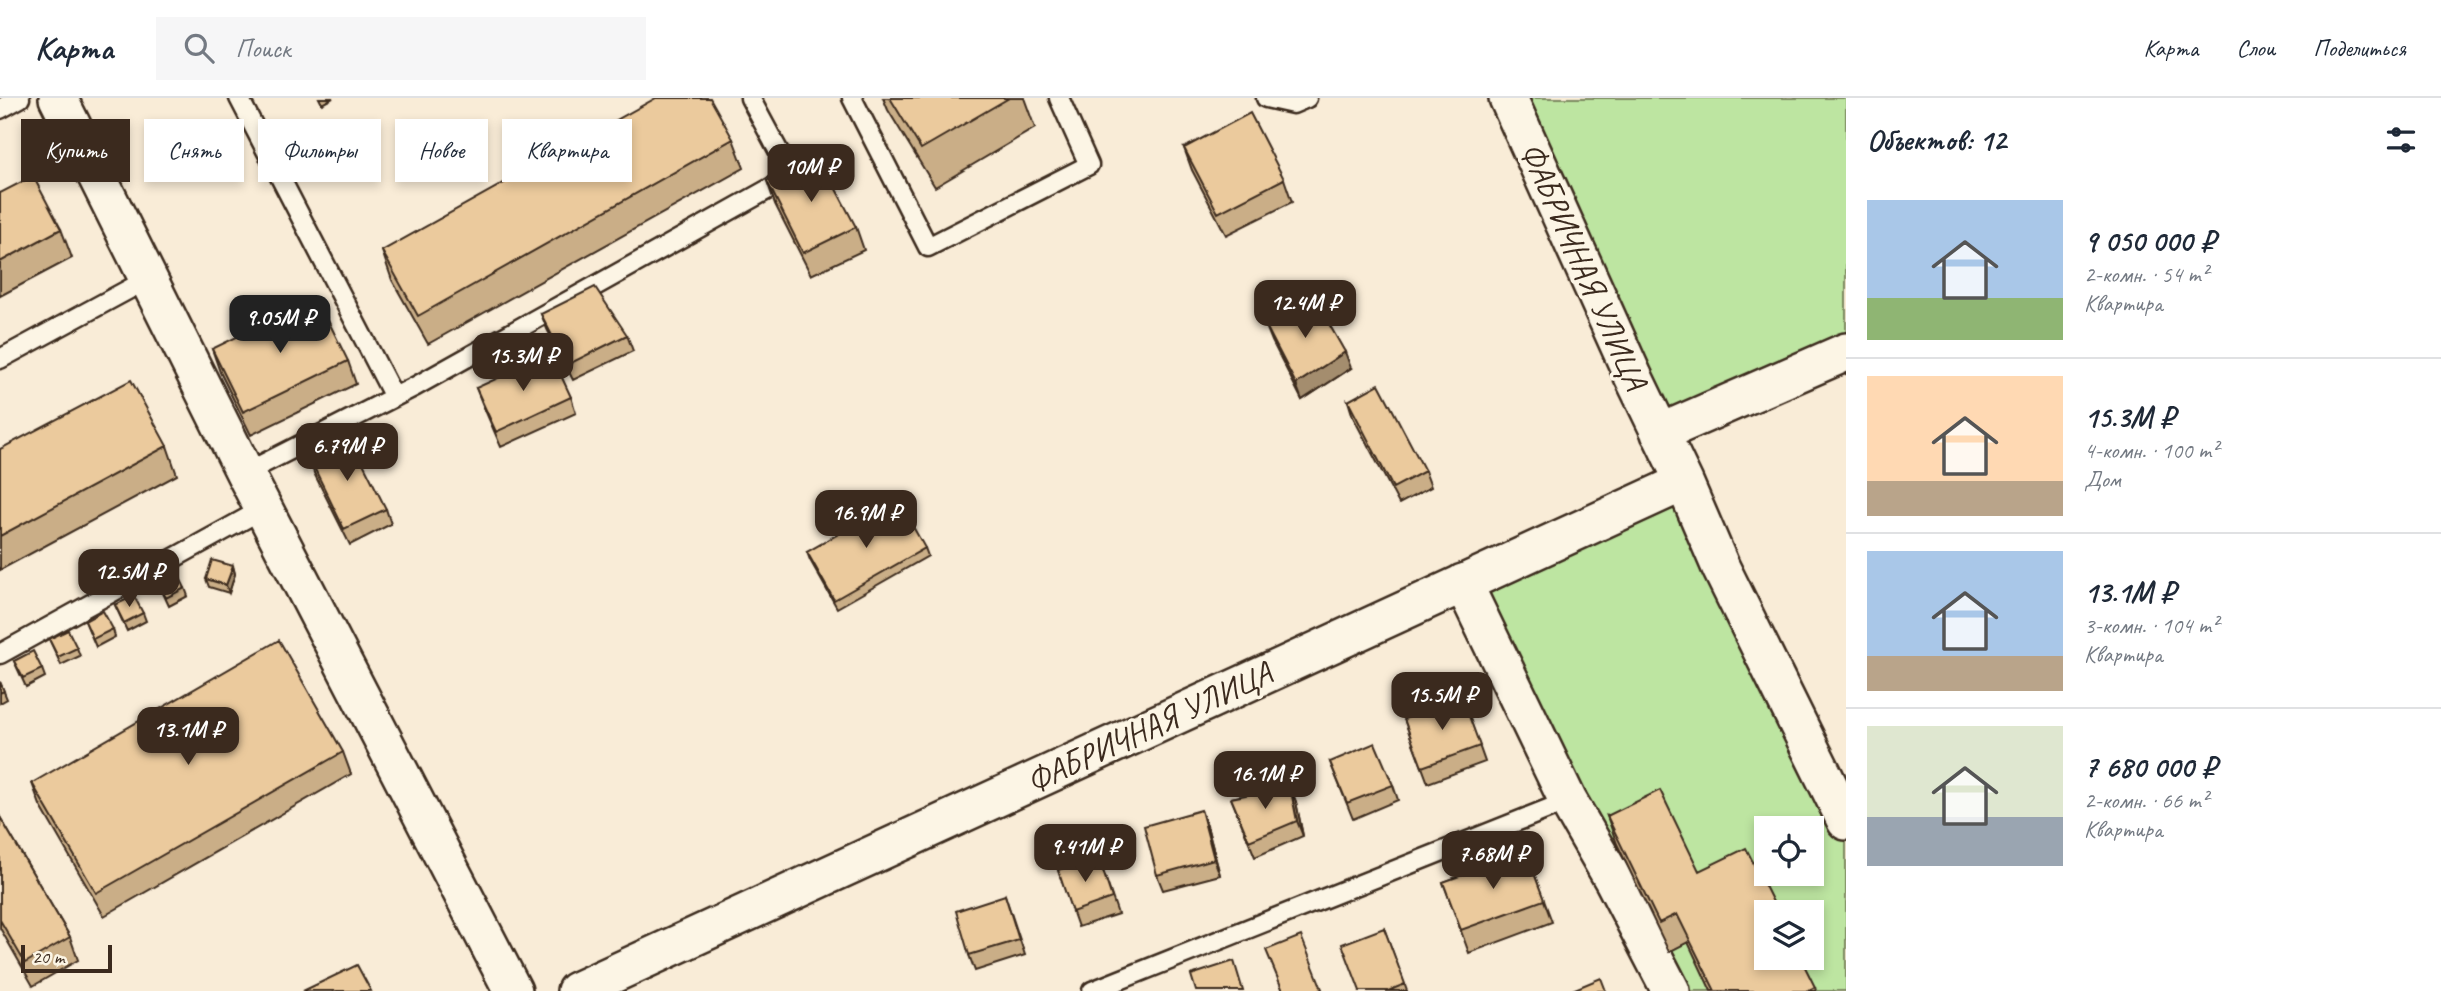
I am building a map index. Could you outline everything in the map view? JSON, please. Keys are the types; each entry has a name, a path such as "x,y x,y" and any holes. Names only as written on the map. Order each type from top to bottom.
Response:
{"street":[{"path":"58,98 263,509 513,991"},
{"name":"ФАБРИЧНАЯ УЛИЦА","path":"1508,98 1721,568 1846,821"},
{"path":"1660,433 1846,352"},
{"name":"ФАБРИЧНАЯ УЛИЦА","path":"576,991 1684,482"},
{"path":"1463,583 1568,801 1614,881 1671,991"}],"lane":[{"path":"0,109 20,98"},
{"path":"239,98 394,397"},
{"path":"245,473 394,397 792,176 750,98"},
{"path":"852,98 928,247 1088,165 1059,98"},
{"path":"1266,98 1293,104 1307,98"},
{"path":"0,359 148,279"},
{"path":"0,654 263,509"},
{"path":"1092,991 1568,801"}],"green space":[{"path":"1508,98 1846,98 1846,352 1660,433"},
{"path":"1684,482 1846,821 1846,991 1671,991 1463,583"}],"building":[{"path":"656,98 710,98 733,139 418,316 382,251 506,182 632,182 632,119 618,119"},
{"path":"890,98 1009,98 921,149"},
{"path":"1250,113 1284,179 1218,213 1184,148"},
{"path":"817,153 856,227 803,253 767,181"},
{"path":"21,182 36,182 61,229 0,262 0,193"},
{"path":"595,287 627,335 567,365 541,314"},
{"path":"1313,296 1345,352 1296,384 1266,326"},
{"path":"317,298 348,361 243,412 212,349"},
{"path":"551,354 571,397 496,432 476,388"},
{"path":"131,380 167,446 0,536 0,449"},
{"path":"1379,384 1425,471 1393,488 1348,401"},
{"path":"350,437 386,509 344,529 309,457"},
{"path":"898,500 925,548 834,600 807,552"},
{"path":"212,560 233,566 226,585 206,579"},
{"path":"176,570 185,588 166,598 157,580"},
{"path":"134,596 143,613 124,623 115,605"},
{"path":"103,611 113,629 93,639 85,621"},
{"path":"68,630 77,648 58,657 49,639"},
{"path":"279,640 343,752 96,893 32,783"},
{"path":"33,651 42,669 23,678 14,661"},
{"path":"1462,697 1480,746 1422,767 1404,719"},
{"path":"1375,743 1393,785 1347,803 1330,762"},
{"path":"1290,786 1297,821 1249,841 1231,798"},
{"path":"1660,790 1699,871 1746,848 1754,864 1754,886 1765,886 1772,900 1754,900 1754,970 1806,970 1815,987 1807,991 1715,991 1677,914 1659,923 1607,816"},
{"path":"1201,810 1214,859 1157,875 1144,826"},
{"path":"0,817 70,937 25,963 0,920"},
{"path":"1526,852 1544,900 1461,930 1443,882"},
{"path":"1098,856 1112,898 1072,912 1058,870"},
{"path":"1005,895 1019,940 969,955 956,911"},
{"path":"1384,928 1405,984 1388,991 1360,991 1342,944"},
{"path":"1301,936 1322,989 1283,991 1266,950"},
{"path":"1234,961 1243,991 1196,991 1191,975"},
{"path":"357,965 371,991 303,991"},
{"path":"1601,978 1606,991 1570,991"}]}
